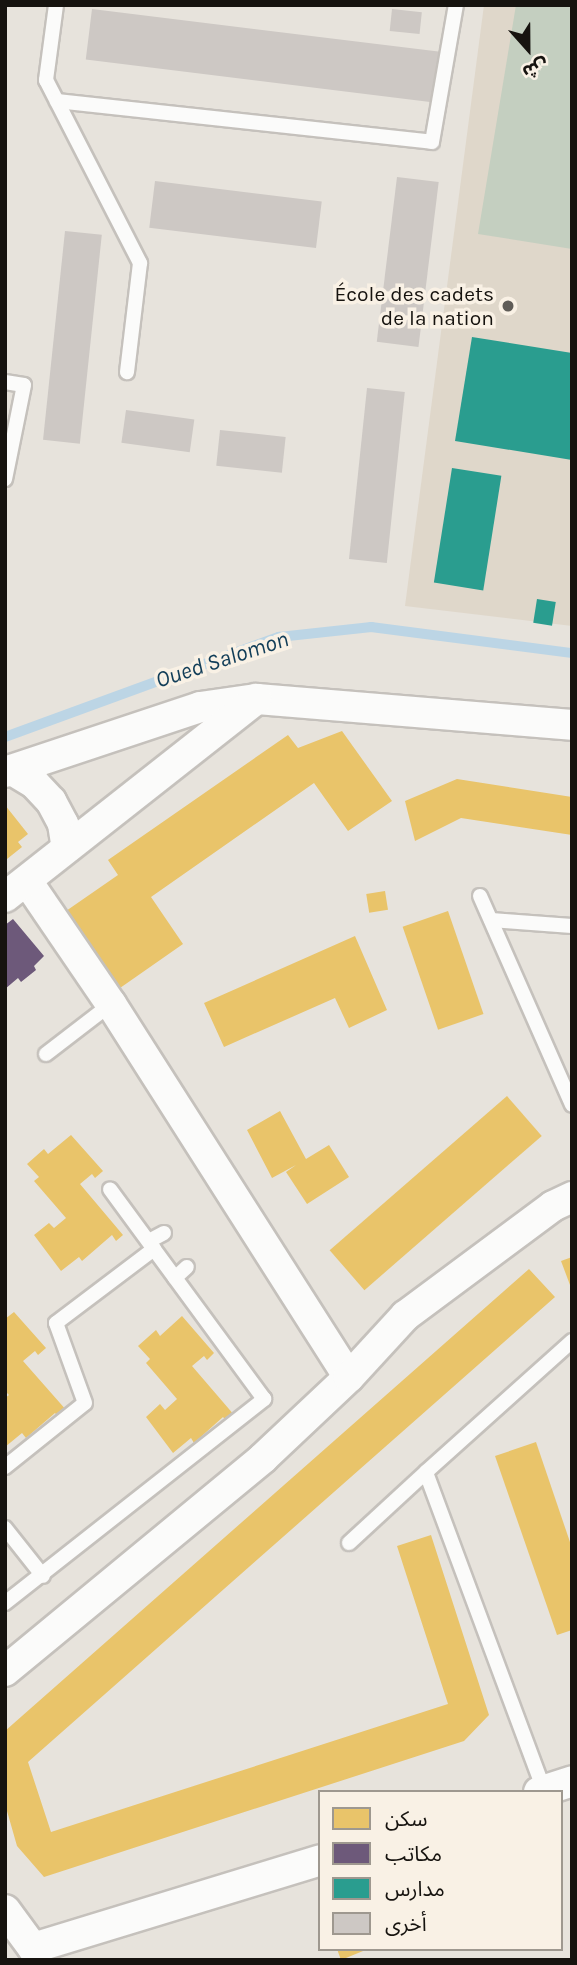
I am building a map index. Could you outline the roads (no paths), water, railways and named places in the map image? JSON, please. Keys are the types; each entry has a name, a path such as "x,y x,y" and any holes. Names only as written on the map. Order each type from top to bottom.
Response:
{"street":[{"path":"257,699 16,889 111,1004 349,1377"},
{"path":"9,771 200,707 257,699 572,725"},
{"path":"9,771 34,783 51,801 63,824 67,848"},
{"path":"5,1671 264,1458 349,1377 405,1316 554,1206 572,1197"},
{"path":"5,1910 33,1948 318,1861"}],"lane":[{"path":"57,5 46,80 140,263 127,372"},
{"path":"57,101 432,142 456,5"},
{"path":"5,382 24,384 5,479"},
{"path":"480,896 572,1105"},
{"path":"491,920 572,926"},
{"path":"46,1054 111,1004"},
{"path":"5,1603 43,1576 264,1399 110,1189"},
{"path":"5,1467 85,1403 56,1322 164,1233"},
{"path":"175,1278 187,1266"},
{"path":"349,1544 572,1341"},
{"path":"426,1472 551,1788"},
{"path":"5,1528 43,1576"}],"waterway":[{"name":"Oued Salomon","path":"5,737 279,637 371,627 572,653"}],"place":[{"name":"École des cadets de la nation","path":"508,306"}]}
